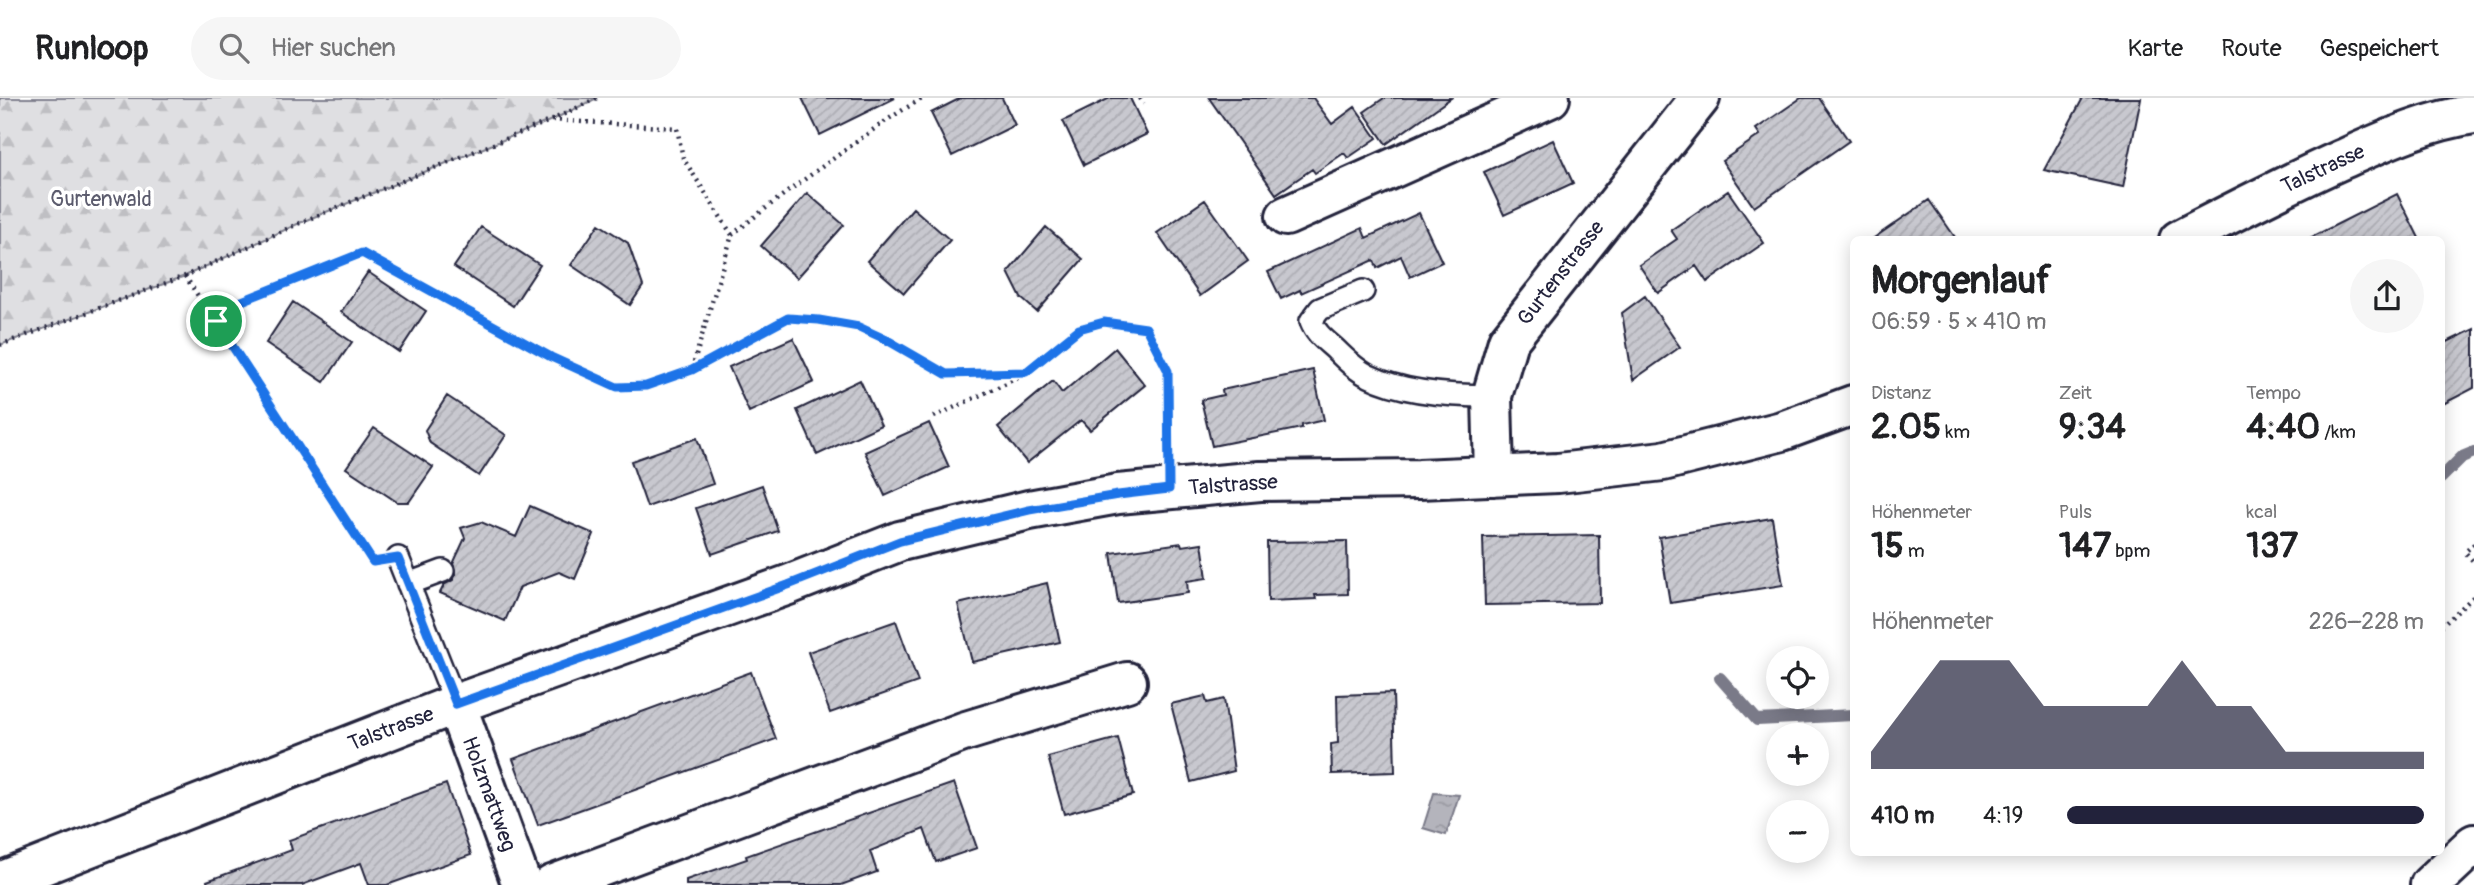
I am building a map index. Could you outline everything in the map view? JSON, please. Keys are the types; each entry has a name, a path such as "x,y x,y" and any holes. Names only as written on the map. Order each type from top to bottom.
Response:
{"street":[{"path":"1286,216 1550,98"},
{"name":"Gurtenstrasse","path":"1494,476 1492,396 1508,341 1700,98"},
{"name":"Talstrasse","path":"2187,236 2314,172 2404,131 2448,118 2474,114"},
{"name":"Talstrasse","path":"0,882 456,704 776,589 900,541 1029,510 1169,489 1260,481 1558,473 1663,461 1782,431 1850,406"},
{"path":"552,885 963,732 1127,682"},
{"name":"Holzmattweg","path":"456,704 522,885"},
{"path":"2430,885 2474,844"}],"lane":[{"path":"1363,291 1320,309 1311,321 1315,332 1349,362 1368,376 1394,385 1460,396 1492,396"},
{"path":"398,558 456,704"},
{"path":"408,584 443,571"}],"path":[{"path":"0,345 185,276 304,221 552,120 597,98"},
{"path":"692,370 732,235 765,207 905,108 924,98"},
{"path":"1140,98 1144,104"},
{"path":"552,120 677,128 683,158 732,235"},
{"path":"216,321 232,305 362,253 551,357 617,387 646,386 692,370 788,318 859,327 946,374 1026,372"},
{"path":"185,276 373,562 398,558"},
{"path":"934,417 1019,377 1079,329 1104,322 1146,328 1168,371 1169,489"},
{"path":"2474,544 2465,552 2474,562"},
{"path":"2445,623 2474,596"}],"green space":[{"name":"Gurtenwald","path":"0,98 597,98 552,120 304,221 185,276 0,345"}],"water":[{"path":"1434,793 1459,795 1446,835 1423,828"}],"building":[{"path":"802,98 895,98 820,135"},
{"path":"961,98 1002,98 1015,125 952,156 931,113"},
{"path":"1110,98 1130,98 1147,134 1084,165 1063,121"},
{"path":"1209,98 1313,98 1332,124 1355,107 1377,138 1348,158 1344,153 1315,173 1312,169 1276,194"},
{"path":"1384,98 1451,98 1386,144 1364,112"},
{"path":"1801,98 1819,98 1849,141 1754,207 1722,161 1760,135 1756,129"},
{"path":"2083,98 2141,98 2123,187 2044,170"},
{"path":"1553,140 1573,183 1504,215 1484,172"},
{"path":"1728,191 1764,243 1707,282 1696,266 1658,293 1639,265 1677,239 1671,230"},
{"path":"807,193 844,225 797,278 761,246"},
{"path":"2397,194 2418,236 2314,236"},
{"path":"1205,200 1248,261 1200,296 1157,233"},
{"path":"1929,200 1954,236 1877,236"},
{"path":"913,208 950,240 904,293 867,261"},
{"path":"1419,213 1442,262 1410,277 1401,256 1377,268 1374,260 1301,293 1300,290 1281,299 1268,272 1362,228 1366,238"},
{"path":"599,224 628,243 643,286 630,305 571,265"},
{"path":"481,227 540,265 513,306 454,267"},
{"path":"1046,227 1083,259 1037,312 1021,298 1008,272"},
{"path":"368,272 426,311 399,352 341,312"},
{"path":"1645,296 1680,347 1633,380 1622,313"},
{"path":"293,302 352,342 324,382 266,343"},
{"path":"2474,329 2474,388 2445,403 2445,343"},
{"path":"793,338 814,382 749,412 729,367"},
{"path":"1115,348 1145,385 1090,430 1081,420 1027,463 998,427 1053,381 1062,393"},
{"path":"1313,370 1324,420 1302,425 1302,428 1212,446 1201,400 1223,395 1222,390"},
{"path":"860,380 881,425 817,455 797,410"},
{"path":"447,396 506,435 479,476 430,443 425,430"},
{"path":"929,423 949,467 885,496 865,452"},
{"path":"374,428 433,467 409,502 397,502 346,468"},
{"path":"697,438 713,484 647,507 631,461"},
{"path":"762,485 778,531 712,554 696,508"},
{"path":"530,506 594,534 575,579 559,572 520,587 505,621 440,593 456,574 453,564 465,538 461,528 481,522 516,537"},
{"path":"1772,518 1783,585 1670,603 1659,537"},
{"path":"1599,535 1600,603 1485,605 1483,537"},
{"path":"1347,541 1348,594 1315,595 1316,599 1268,601 1267,542"},
{"path":"1181,543 1182,546 1202,543 1207,578 1187,581 1188,593 1118,603 1111,553"},
{"path":"1047,583 1060,642 972,662 958,604"},
{"path":"896,621 918,682 830,713 808,652"},
{"path":"751,672 776,739 538,825 513,759"},
{"path":"1393,693 1395,772 1332,774 1331,744 1338,743 1337,695"},
{"path":"1205,696 1207,703 1224,699 1234,771 1191,782 1171,704"},
{"path":"1118,738 1133,795 1064,814 1048,757"},
{"path":"954,783 977,848 936,862 924,829 870,851 877,872 841,885 686,885 686,880 747,859 746,856"},
{"path":"446,784 471,855 387,885 369,885 361,863 302,885 208,885 207,881 292,850 289,840"}],"waterway":[{"path":"2445,474 2462,457 2474,452"},
{"path":"1720,678 1757,720 1850,715"}],"route":[{"path":"362,253 551,357 617,387 646,386 692,370 788,318 859,327 946,374 1026,372 1079,329 1104,322 1146,328 1168,371 1169,489 1029,510 900,541 788,585 456,704 398,558 373,562 216,321 232,305 362,253"}]}
